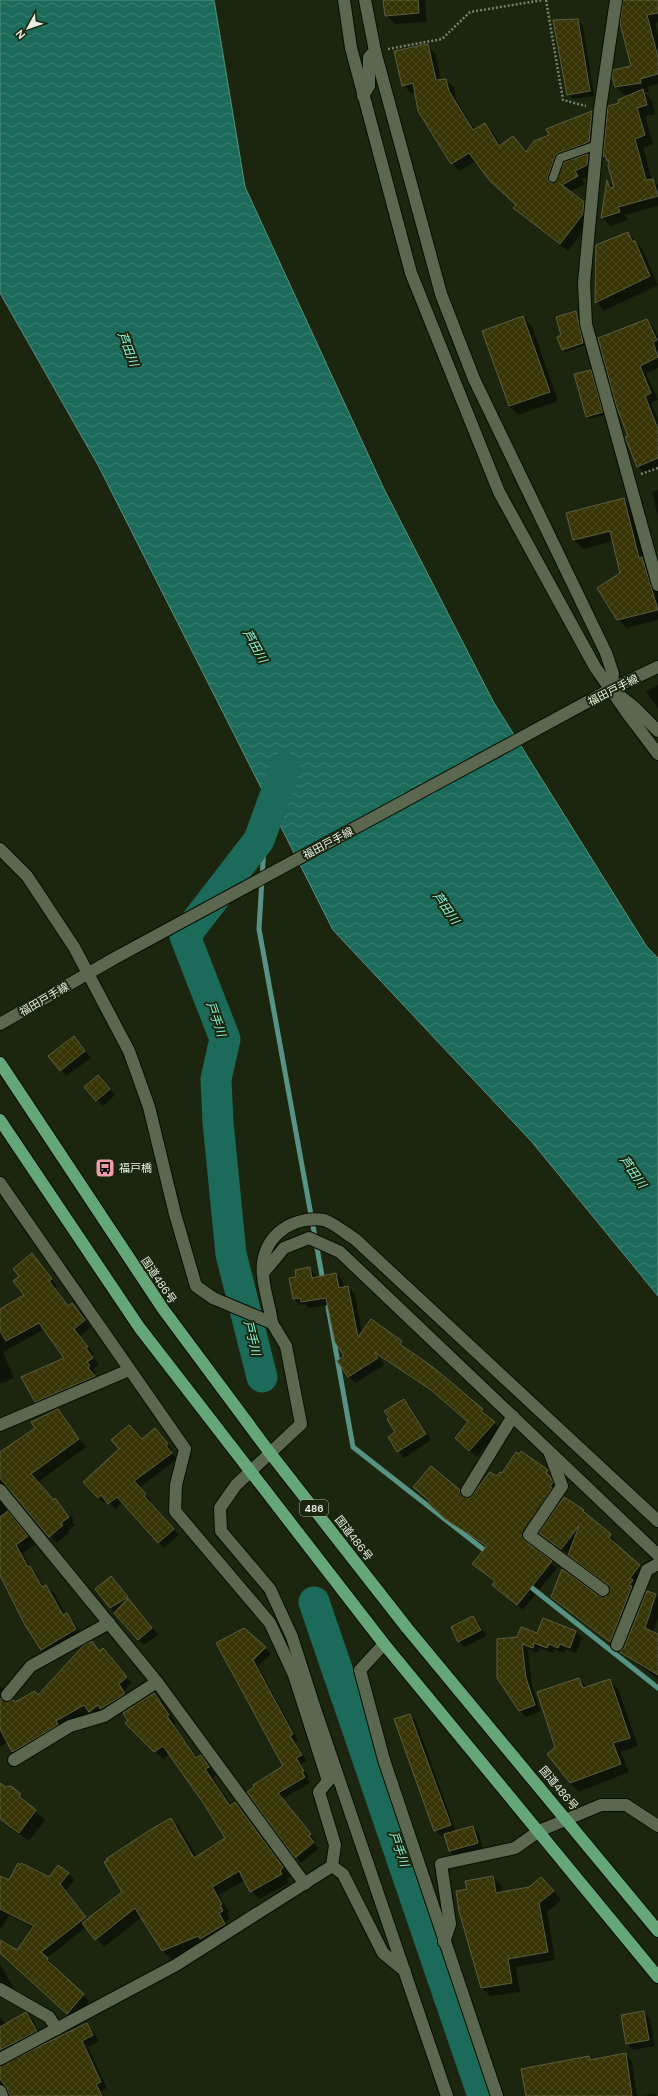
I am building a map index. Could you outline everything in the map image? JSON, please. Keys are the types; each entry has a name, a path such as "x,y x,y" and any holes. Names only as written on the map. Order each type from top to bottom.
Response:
{"highway":[{"name":"国道486号","path":"0,1063 162,1309 270,1453 407,1628 568,1819 658,1931"},
{"name":"486","path":"0,1120 139,1327 250,1472 384,1644 658,1977"}],"street":[{"path":"344,0 351,48 411,273 499,492 595,666 607,692 658,754"},
{"path":"366,0 375,51 441,294 474,379 606,653 613,674 607,692"},
{"path":"616,0 600,109 584,283 586,324 658,585"},
{"path":"363,96 369,86 369,57 375,51"},
{"name":"福田戸手線","path":"0,1024 115,958 607,692 658,667"},
{"path":"607,692 634,707 658,731"},
{"path":"0,849 26,876 74,946 129,1051 149,1107 175,1214 196,1286 212,1298 272,1323"},
{"path":"0,1183 185,1449 176,1485 175,1511 270,1622 294,1675 328,1781"},
{"path":"447,2096 292,1637 270,1589 221,1530 220,1508 236,1485 301,1424 286,1346 272,1323 262,1274 267,1245 277,1232 300,1221 325,1220 355,1239 658,1521"},
{"path":"262,1274 284,1248 309,1238 340,1252 658,1555"},
{"path":"0,1425 129,1370"},
{"path":"467,1491 513,1416"},
{"path":"549,1451 562,1486 529,1536 603,1590"},
{"path":"0,1490 157,1682 305,1884"},
{"path":"617,1645 647,1570 658,1564"},
{"path":"7,1695 31,1666 109,1623"},
{"path":"384,1644 360,1670 384,1760 497,2096"},
{"path":"14,1760 70,1726 104,1716 157,1682"},
{"path":"0,2060 176,1965 332,1866 335,1845 318,1792 336,1771"},
{"path":"444,1942 450,1924 441,1864 515,1848 539,1831 601,1805 626,1805 658,1826"},
{"path":"332,1866 343,1874 383,1953 404,1971"},
{"path":"0,1989 49,2017 57,2029"},
{"path":"0,2092 2,2096"}],"lane":[{"path":"553,178 560,158 597,146"}],"path":[{"path":"375,51 442,39 470,12 543,0"},
{"path":"546,0 563,100 600,109"}],"water":[{"name":"芦田川","path":"0,0 214,0 245,187 384,489 494,703 647,947 658,958 658,1296 532,1142 333,930 98,465 0,293"}],"building":[{"path":"383,0 418,0 419,13 385,16"},
{"path":"623,0 658,0 658,13 647,15 658,57 658,74 640,79 641,83 615,87 612,77 613,70 631,66 620,23"},
{"path":"578,19 590,91 567,95 553,20"},
{"path":"428,44 436,80 446,79 449,91 473,130 485,123 499,146 513,136 526,152 534,141 549,135 546,129 592,111 589,142 556,154 548,176 549,182 556,182 564,162 588,154 587,165 575,171 578,176 562,185 584,202 583,214 560,244 513,208 516,205 490,181 469,153 451,164 418,111 413,83 402,86 394,51"},
{"path":"643,89 647,105 637,108 645,135 635,139 646,180 653,179 658,196 618,207 620,212 601,218 607,180 610,188 614,187 608,166 609,160 607,161 605,155 603,157 608,106 619,103 618,100"},
{"path":"628,232 632,241 635,241 650,276 595,303 596,245"},
{"path":"576,311 583,343 562,350 557,337 561,335 556,317"},
{"path":"523,316 550,392 509,406 482,331"},
{"path":"647,319 657,340 653,342 658,357 640,366 651,393 645,396 658,429 658,458 637,467 625,437 628,436 617,408 598,338"},
{"path":"591,370 603,412 586,417 574,374"},
{"path":"624,498 639,558 642,557 658,610 617,620 597,588 620,573 610,531 573,540 566,513"},
{"path":"74,1036 85,1051 60,1071 48,1056"},
{"path":"98,1075 110,1089 96,1101 84,1087"},
{"path":"32,1253 52,1279 49,1281 68,1306 72,1303 85,1320 74,1329 88,1347 86,1348 93,1358 87,1362 90,1366 88,1368 95,1376 35,1402 21,1377 64,1358 39,1323 6,1341 0,1331 0,1309 24,1295 13,1281 19,1276 13,1269"},
{"path":"310,1267 312,1278 336,1273 339,1288 348,1286 358,1337 371,1319 402,1341 400,1344 434,1368 483,1409 481,1411 495,1422 469,1451 455,1438 468,1422 431,1390 374,1352 378,1358 348,1377 337,1361 344,1356 335,1342 326,1298 301,1302 300,1298 293,1299 289,1278 296,1277 295,1270"},
{"path":"404,1399 426,1434 397,1452 388,1437 395,1432 387,1419 389,1417 384,1411"},
{"path":"58,1409 79,1439 31,1474 54,1500 55,1498 69,1517 61,1523 63,1525 49,1537 0,1478 0,1452 35,1428 31,1422"},
{"path":"129,1425 142,1439 155,1428 168,1444 166,1446 172,1453 134,1481 146,1494 144,1496 174,1529 158,1543 117,1497 108,1504 101,1495 98,1498 83,1482 119,1449 111,1440"},
{"path":"521,1451 548,1470 546,1473 550,1476 553,1482 550,1487 552,1488 522,1535 525,1541 552,1561 517,1605 492,1585 495,1581 472,1564 487,1546 445,1519 428,1503 430,1501 413,1487 431,1466 460,1490 463,1497 470,1498 490,1472 497,1476 500,1472 502,1473 516,1452 519,1454"},
{"path":"564,1497 584,1510 583,1511 611,1534 609,1538 640,1565 630,1578 633,1580 629,1585 632,1586 610,1642 551,1597 562,1569 599,1596 606,1597 610,1591 607,1584 568,1555 579,1526 561,1549 539,1533"},
{"path":"8,1511 28,1536 16,1545 28,1567 30,1566 42,1587 46,1585 63,1615 67,1613 76,1629 41,1650 25,1625 0,1575 0,1517"},
{"path":"111,1576 128,1597 110,1608 95,1589"},
{"path":"647,1591 656,1594 645,1628 658,1634 658,1675 620,1652 624,1648"},
{"path":"128,1598 152,1628 138,1640 114,1613"},
{"path":"473,1616 481,1630 458,1642 451,1627"},
{"path":"543,1618 576,1631 570,1648 560,1644 558,1648 549,1644 547,1648 534,1643 533,1648 522,1644 526,1678 535,1705 519,1711 497,1678 497,1639 517,1637 521,1627 537,1633"},
{"path":"244,1628 266,1647 253,1660 293,1734 290,1736 302,1755 296,1758 304,1771 302,1772 305,1777 278,1793 311,1834 309,1836 314,1842 295,1858 247,1792 254,1787 253,1785 283,1766 216,1643"},
{"path":"92,1641 99,1651 103,1648 127,1677 119,1684 125,1694 100,1709 98,1705 89,1712 84,1705 56,1721 58,1725 12,1752 0,1729 0,1698 5,1702 13,1700 15,1702 35,1691 38,1695 84,1645"},
{"path":"579,1678 583,1688 610,1679 630,1738 613,1743 621,1764 570,1783 547,1754 555,1747 537,1692"},
{"path":"154,1693 169,1715 167,1716 196,1758 201,1755 209,1767 205,1769 230,1806 235,1802 283,1867 280,1871 282,1874 250,1892 239,1871 212,1887 222,1904 220,1905 223,1911 219,1913 225,1924 200,1939 198,1936 162,1951 135,1908 95,1940 82,1923 122,1892 104,1862 107,1861 106,1859 150,1830 171,1818 194,1858 225,1838 204,1804 163,1746 154,1752 125,1723 128,1721 123,1713"},
{"path":"410,1714 451,1825 434,1831 394,1719"},
{"path":"0,1783 6,1787 11,1786 20,1793 20,1797 36,1810 19,1833 0,1819"},
{"path":"473,1826 478,1843 449,1851 444,1834"},
{"path":"18,1863 20,1865 21,1863 49,1877 58,1865 69,1873 60,1884 86,1917 41,1952 48,1958 47,1960 84,1994 67,2014 0,1953 0,1940 17,1950 34,1926 0,1909 0,1876 9,1880"},
{"path":"493,1876 496,1893 529,1887 541,1877 554,1891 539,1903 548,1952 508,1959 512,1983 481,1988 459,1911 456,1891 467,1889 465,1881"},
{"path":"644,2011 649,2040 626,2044 621,2015"},
{"path":"26,2012 37,2031 0,2050 0,2027"},
{"path":"87,2023 93,2035 82,2041 101,2082 96,2084 102,2096 9,2096 7,2088 0,2079 0,2066"},
{"path":"626,2053 632,2096 526,2096 521,2069 589,2056 590,2060"}],"waterway":[{"name":"戸手川","path":"262,1377 231,1254 218,1122 216,1079 225,1039 185,936 259,840 285,768"},
{"path":"276,807 264,845 259,929 323,1281"},
{"path":"328,1307 353,1447 488,1553"},
{"path":"527,1584 658,1688"},
{"name":"戸手川","path":"314,1602 483,2096"}],"place":[{"name":"福戸橋","path":"105,1168"}]}
